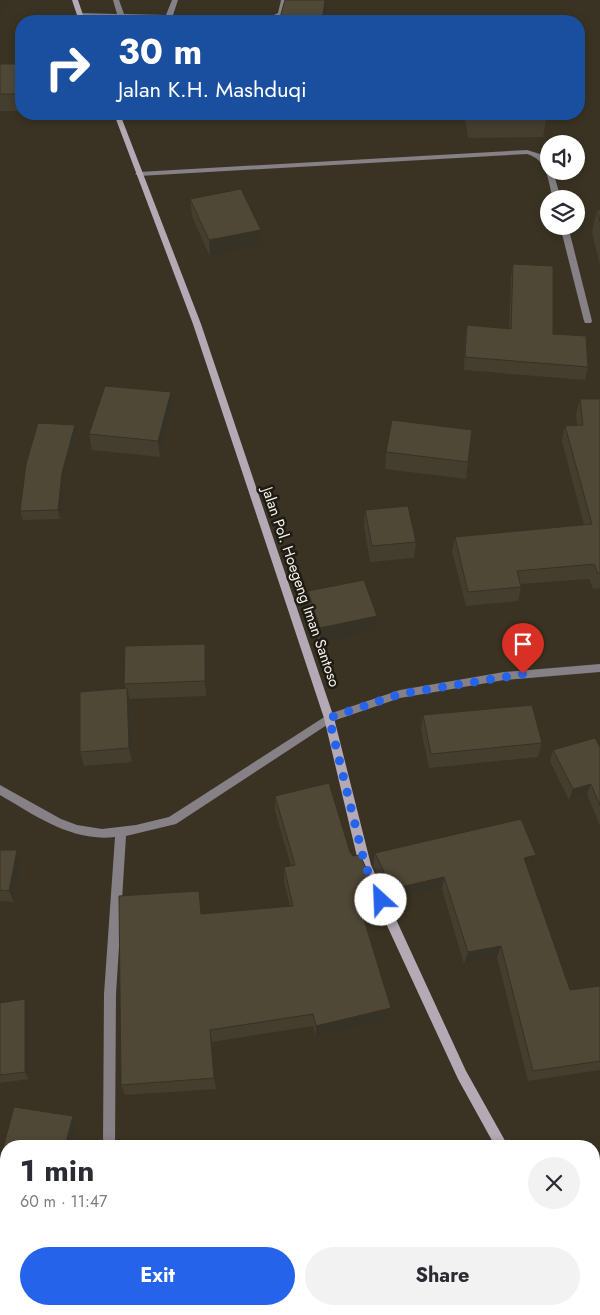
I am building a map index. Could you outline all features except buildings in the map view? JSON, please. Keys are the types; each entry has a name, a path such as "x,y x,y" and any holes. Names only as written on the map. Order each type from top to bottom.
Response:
{"street":[{"path":"75,0 80,15"},
{"path":"116,0 121,15"},
{"path":"170,15 175,0"},
{"path":"279,15 284,0"},
{"name":"Jalan Pol. Hoegeng Iman Santoso","path":"119,120 197,324 329,718 365,865 462,1075 499,1140"},
{"path":"139,174 527,152 536,153 540,156"},
{"path":"566,235 588,321"},
{"path":"0,790 57,822 78,830 102,834 121,832 172,821 329,718 400,694 504,676 600,668"},
{"path":"109,1140 110,994 121,832"}],"route":[{"path":"381,900 365,865 329,718 400,694 523,674"}]}
